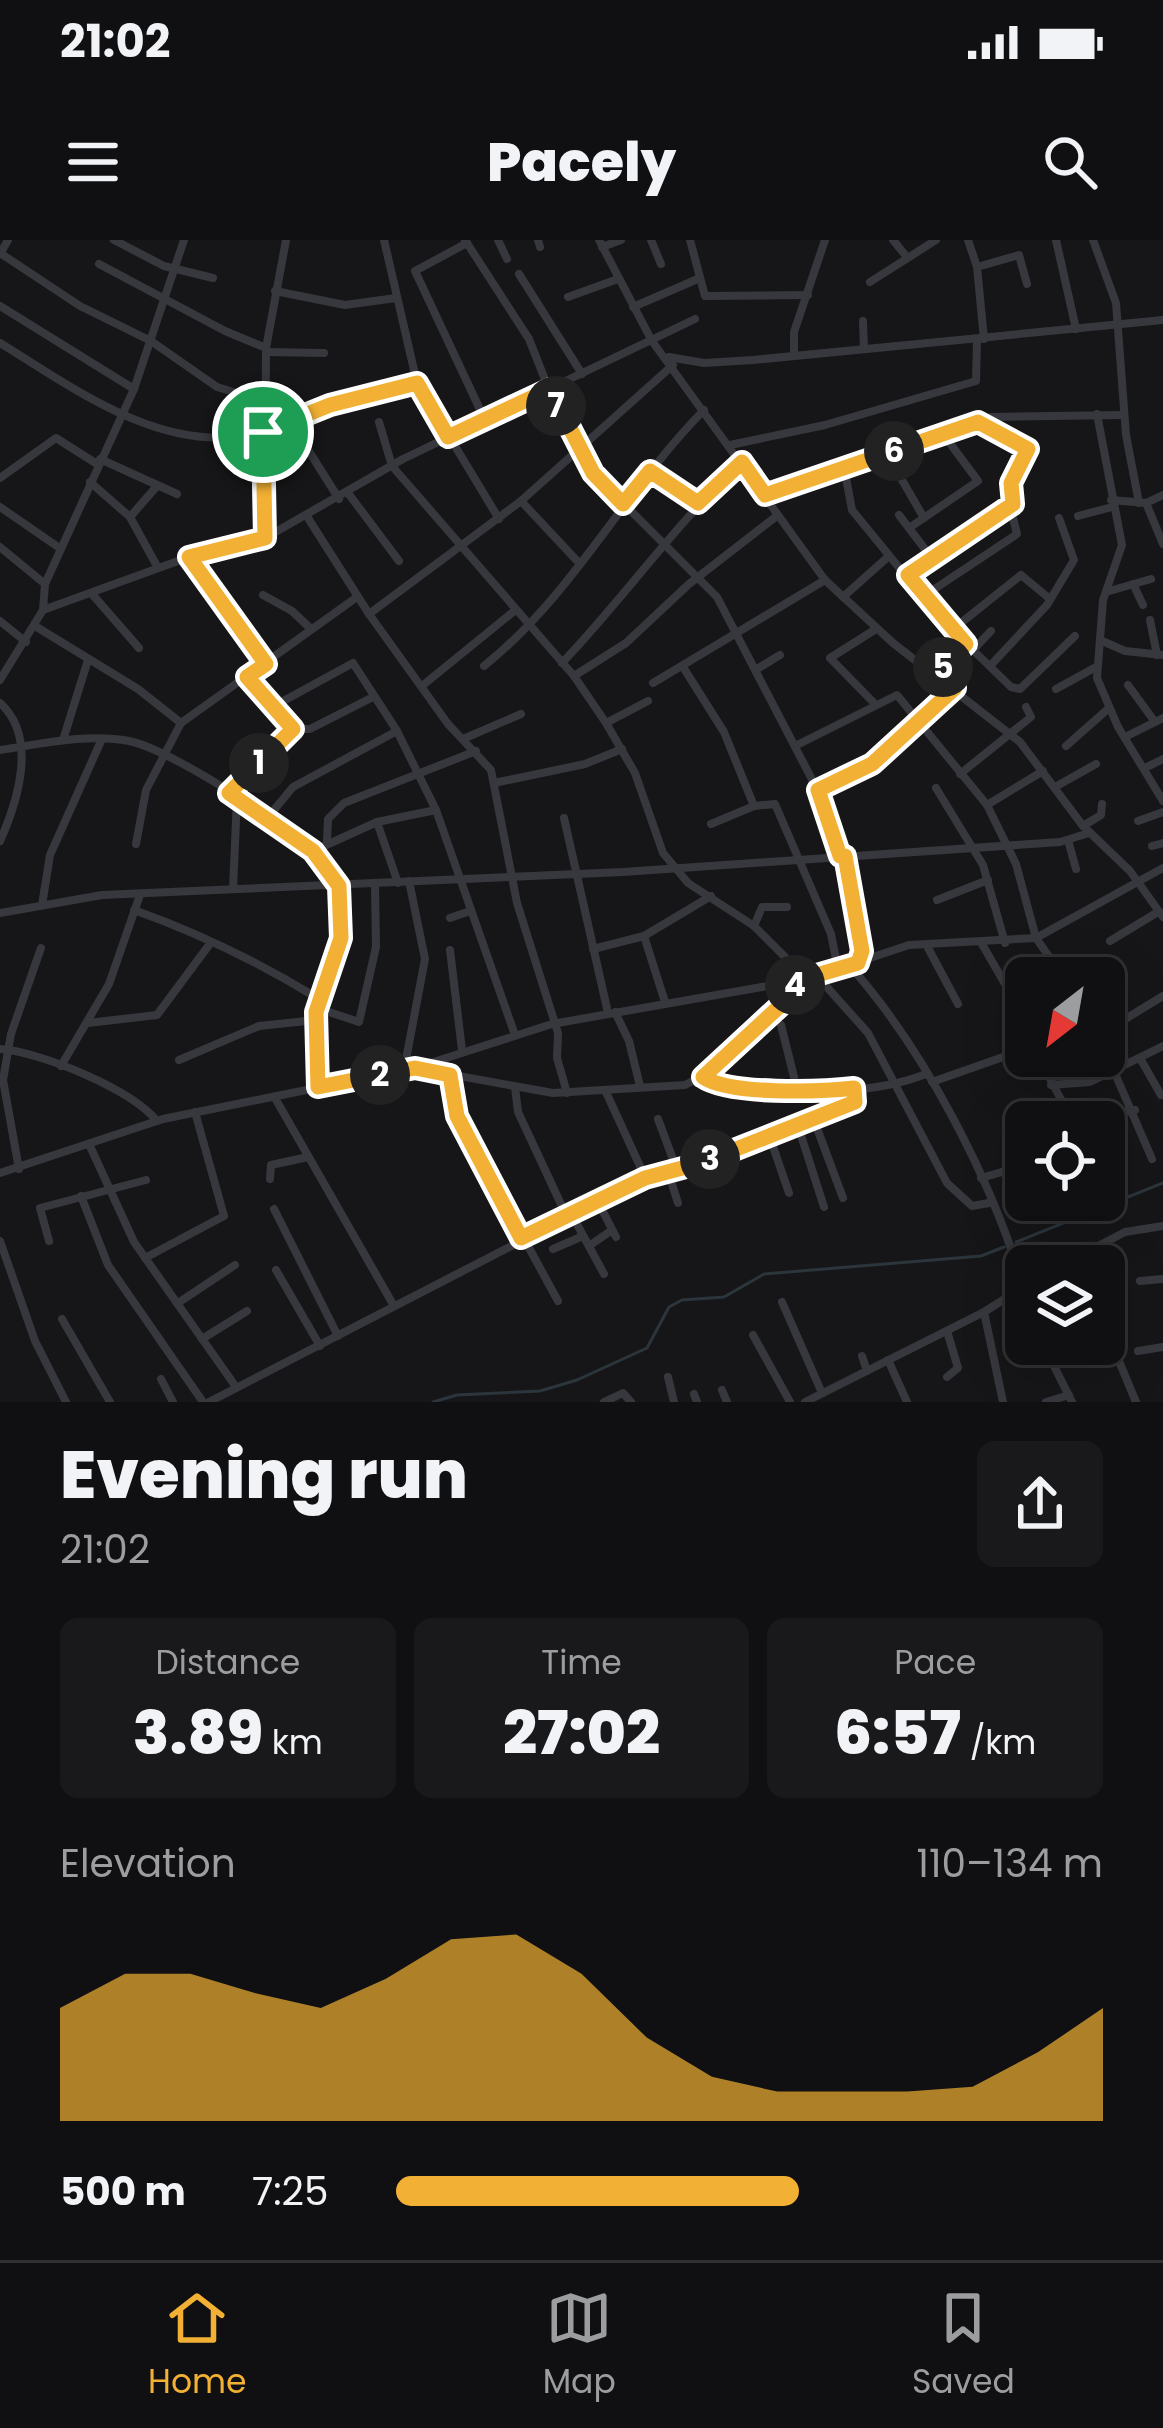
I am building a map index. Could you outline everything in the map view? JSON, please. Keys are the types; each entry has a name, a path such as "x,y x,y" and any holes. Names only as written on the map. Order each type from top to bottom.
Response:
{"street":[{"path":"8,240 0,254 80,306 151,341 217,387 262,401"},
{"path":"114,240 174,268 213,278"},
{"path":"0,680 44,610 45,584 134,389 184,240"},
{"path":"265,538 262,401 274,291 286,240"},
{"path":"384,240 417,383 499,519"},
{"path":"498,240 507,259"},
{"path":"621,240 601,243 652,341 825,580 876,629 1012,734 1086,830 1161,915 1110,941"},
{"path":"651,240 661,264"},
{"path":"690,240 705,296 808,296"},
{"path":"794,352 794,332 825,240"},
{"path":"893,240 906,256"},
{"path":"870,282 936,240"},
{"path":"730,445 826,425 976,381 981,340 977,267 968,240"},
{"path":"1056,240 1076,329"},
{"path":"1093,240 1116,303 1124,415 1143,503 1163,544"},
{"path":"484,418 415,271 416,266 466,242 529,339 580,449 602,484 700,576 757,669 818,790 843,856 862,951 854,964"},
{"path":"977,267 1017,255 1027,284"},
{"path":"99,264 266,350 324,352"},
{"path":"520,274 583,374"},
{"path":"633,307 700,278"},
{"path":"568,297 618,279"},
{"path":"274,291 345,305 396,298"},
{"path":"0,306 134,389"},
{"path":"44,610 189,557 265,538 484,418 694,319"},
{"path":"369,614 521,501 670,361 704,363 981,340 1163,320"},
{"path":"863,321 864,349"},
{"path":"0,343 122,417 204,435 263,432 330,405 417,383"},
{"path":"484,666 530,629 623,504 704,410"},
{"path":"1097,414 1122,545 1105,592 1096,667 1108,708 1163,801"},
{"path":"765,495 1009,415 1124,415"},
{"path":"380,422 392,466 513,612 574,676 606,723 622,749 661,849 674,866 693,887 754,926 855,1016 897,1083 947,1183 972,1205 989,1203"},
{"path":"924,596 1017,534 1010,506 1011,483 1028,449 978,422"},
{"path":"910,528 978,481 943,434"},
{"path":"300,437 399,561"},
{"path":"0,478 56,438 99,462 177,494"},
{"path":"886,454 923,518"},
{"path":"562,663 606,617 664,540 742,462"},
{"path":"844,467 850,506 952,630 1010,687 1021,689 1075,636"},
{"path":"650,471 698,503"},
{"path":"90,482 130,518 158,568"},
{"path":"130,518 157,486"},
{"path":"1078,516 1111,504 1143,503 1163,495"},
{"path":"521,501 580,564"},
{"path":"908,575 1010,506"},
{"path":"0,507 61,549"},
{"path":"574,676 626,643 778,514"},
{"path":"899,514 932,557"},
{"path":"308,518 357,597 476,751 494,783 567,1093"},
{"path":"990,666 1050,599 1074,556 1059,518"},
{"path":"0,547 45,584"},
{"path":"843,597 889,556"},
{"path":"189,557 266,664"},
{"path":"952,630 1021,575 1050,599"},
{"path":"1105,592 1151,579"},
{"path":"653,683 825,580"},
{"path":"1133,584 1142,604"},
{"path":"92,594 140,648"},
{"path":"263,595 292,611 310,629"},
{"path":"136,844 143,800 160,754 181,723 357,597"},
{"path":"422,686 513,612"},
{"path":"1100,640 1125,651 1160,655 1150,620"},
{"path":"0,621 26,642"},
{"path":"35,626 181,723"},
{"path":"874,704 830,656 876,629"},
{"path":"937,674 991,631"},
{"path":"757,669 780,655"},
{"path":"63,740 88,660"},
{"path":"276,705 347,662 373,697 397,731 436,810 515,1035"},
{"path":"683,667 724,731 754,806"},
{"path":"1056,689 1096,667"},
{"path":"247,677 293,729"},
{"path":"1125,737 1159,720 1128,685"},
{"path":"818,790 872,764 955,688"},
{"path":"795,746 895,693 987,805 1009,845 1036,938 1049,957"},
{"path":"232,889 233,795 293,729 310,729 373,697"},
{"path":"606,723 648,701"},
{"path":"0,704 16,722 23,747 14,805 0,841"},
{"path":"960,774 1031,717 1026,707"},
{"path":"1066,746 1108,708"},
{"path":"463,739 521,714"},
{"path":"269,816 293,787 397,731"},
{"path":"0,760 3,750 63,740 130,741 269,816 313,851 339,886 341,938 318,1003 318,1087"},
{"path":"42,905 50,855 101,741"},
{"path":"494,783 585,764 622,749"},
{"path":"327,841 328,819 344,803 476,751"},
{"path":"1145,769 1163,759"},
{"path":"1055,788 1096,764"},
{"path":"987,805 1043,771"},
{"path":"936,788 975,847 1005,943"},
{"path":"0,913 140,895 799,860 1068,840 1101,815 1102,803"},
{"path":"711,824 754,806 775,804 838,952 838,969"},
{"path":"313,851 377,822 436,810"},
{"path":"1138,821 1163,812"},
{"path":"564,818 592,949 611,1013 629,1041 640,1086"},
{"path":"377,822 403,882 425,959 409,1069"},
{"path":"1068,840 1076,869"},
{"path":"1152,846 1163,843"},
{"path":"0,1174 157,1121 409,1069 552,1024 796,981 909,946 1036,938 1163,868"},
{"path":"937,900 988,880"},
{"path":"134,910 209,945 242,953 318,1003 359,1022 376,947 375,885"},
{"path":"62,1066 109,984 140,895"},
{"path":"592,949 644,936 711,896"},
{"path":"754,926 762,907 787,907"},
{"path":"450,918 470,911"},
{"path":"644,936 665,1002"},
{"path":"981,943 1005,984"},
{"path":"88,1023 157,1015 209,945"},
{"path":"927,946 958,1004"},
{"path":"19,1169 3,1094 3,1049 41,948"},
{"path":"450,950 462,1050"},
{"path":"854,964 929,1078 1011,1245"},
{"path":"409,1069 567,1093 685,1084 703,1077 794,993 796,981"},
{"path":"1125,1020 1163,997"},
{"path":"179,1060 260,1026 316,1020"},
{"path":"781,1025 799,1094"},
{"path":"1125,1067 1163,1046"},
{"path":"3,1049 62,1066 140,1105 157,1121"},
{"path":"703,1077 728,1087 799,1094 929,1078 1005,1055"},
{"path":"1141,1060 1161,1095"},
{"path":"450,1075 457,1116 558,1301"},
{"path":"1047,1077 1061,1101"},
{"path":"1051,1085 1102,1077"},
{"path":"1119,1077 1152,1159"},
{"path":"515,1088 518,1112 569,1216 604,1274"},
{"path":"81,1196 108,1265 206,1402 645,1178 855,1102 854,1088"},
{"path":"605,1090 645,1178"},
{"path":"275,1098 394,1306"},
{"path":"1125,1112 1135,1110"},
{"path":"145,1258 224,1216 195,1112"},
{"path":"658,1119 678,1203"},
{"path":"814,1120 843,1198"},
{"path":"798,1126 824,1207"},
{"path":"768,1132 789,1193"},
{"path":"89,1144 145,1258 236,1387"},
{"path":"270,1179 271,1166 308,1156"},
{"path":"981,1178 1005,1171"},
{"path":"50,1241 40,1208 146,1180"},
{"path":"589,1246 614,1234 598,1202"},
{"path":"274,1209 338,1336"},
{"path":"1104,1245 1125,1232 1163,1226"},
{"path":"553,1249 583,1236"},
{"path":"0,1241 35,1341 66,1402"},
{"path":"178,1303 235,1265"},
{"path":"276,1270 320,1346"},
{"path":"1140,1281 1163,1280"},
{"path":"806,1402 1005,1298"},
{"path":"782,1303 822,1393"},
{"path":"202,1339 247,1311"},
{"path":"985,1312 1003,1402"},
{"path":"62,1319 110,1402"},
{"path":"947,1331 958,1369 947,1377"},
{"path":"753,1335 790,1402"},
{"path":"1138,1351 1163,1347"},
{"path":"862,1356 867,1371"},
{"path":"888,1360 907,1402"},
{"path":"1046,1402 1070,1398 1054,1365"},
{"path":"1121,1365 1136,1402"},
{"path":"668,1377 674,1402"},
{"path":"161,1379 173,1402"},
{"path":"722,1390 727,1402"},
{"path":"604,1402 623,1393 631,1402"}],"waterway":[{"path":"1016,1242 1163,1183"},
{"path":"433,1402 457,1395 540,1391 577,1380 647,1348 669,1307 682,1300 724,1297 764,1274 981,1256 1004,1247"}],"route":[{"path":"417,383 448,437 550,389 593,473 623,504 650,471 698,503 742,462 765,495 978,422 1026,446 1026,456 1011,483 1013,504 908,575 966,644 937,674 955,688 872,764 818,790 840,856 845,856 862,951 858,963 796,981 794,993 703,1077 728,1087 799,1094 854,1088 855,1102 805,1124 768,1132 701,1163 645,1178 521,1238 453,1107 450,1075 415,1068 318,1087 316,1012 341,938 339,886 313,851 269,816 229,793 293,729 247,677 266,664 189,557 265,538 263,432 330,405 417,383"}]}
